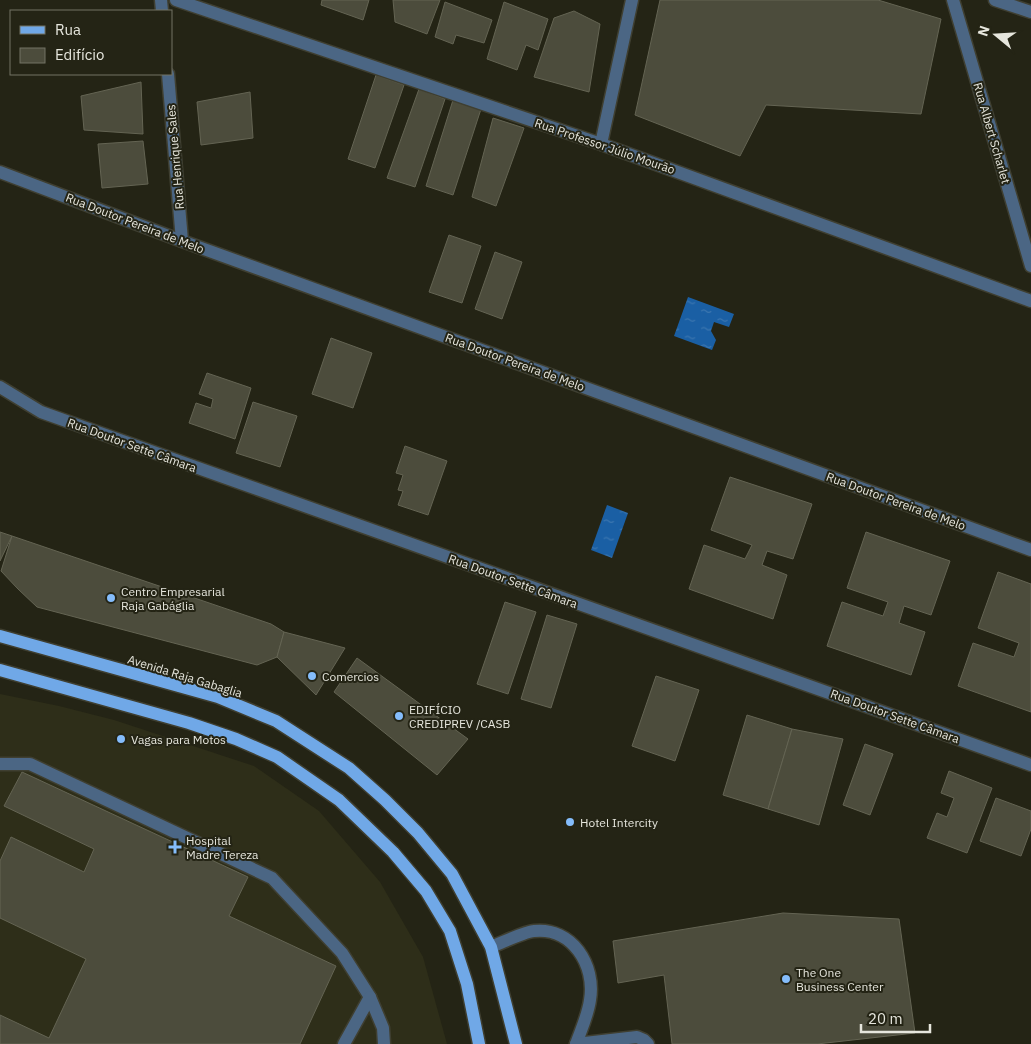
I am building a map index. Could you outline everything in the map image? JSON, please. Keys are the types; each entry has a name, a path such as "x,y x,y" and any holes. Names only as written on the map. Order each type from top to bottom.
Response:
{"main road":[{"name":"Avenida Raja Gabaglia","path":"0,636 218,697 276,721 349,768 418,833 452,874 491,947 516,1044"},
{"path":"0,670 171,718 236,739 277,757 339,800 393,852 426,891 450,932 468,984 479,1044"}],"street":[{"name":"Rua Professor Júlio Mourão","path":"176,0 600,144 1031,301"},
{"path":"600,144 632,0"},
{"name":"Rua Albert Scharlet","path":"953,0 1031,266"},
{"path":"995,0 1031,12"},
{"name":"Rua Henrique Sales","path":"168,75 182,241"},
{"name":"Rua Doutor Pereira de Melo","path":"0,172 182,241 1031,550"},
{"name":"Rua Doutor Sette Câmara","path":"0,387 41,412 1031,765"},
{"path":"0,764 30,764 272,878 342,953 370,997 383,1028 384,1044"},
{"path":"491,947 534,931 560,934 579,949 590,977 590,1000 576,1044 637,1037 648,1044"},
{"path":"344,1044 370,997"}],"shaded area":[{"name":"Hospital Madre Tereza","path":"0,694 114,720 254,766 319,811 380,882 423,957 447,1044 0,1044"}],"water":[{"path":"688,297 734,314 729,327 714,322 711,331 716,340 712,350 674,336"},
{"path":"607,505 628,513 612,558 591,550"}],"building":[{"path":"322,0 369,0 363,20 321,5"},
{"path":"393,0 440,0 427,34 395,22"},
{"path":"660,0 878,0 941,19 921,114 766,105 740,156 635,115"},
{"path":"445,2 492,20 484,43 456,35 453,44 435,37"},
{"path":"504,2 548,19 538,50 526,45 517,70 487,59"},
{"path":"574,11 600,24 589,92 534,77 554,18"},
{"path":"376,75 404,85 375,168 348,159"},
{"path":"141,82 143,134 84,130 81,96"},
{"path":"419,89 445,99 415,187 387,178"},
{"path":"250,92 253,138 201,145 197,102"},
{"path":"453,100 481,109 453,195 426,186"},
{"path":"493,118 524,128 496,206 472,197"},
{"path":"143,141 148,184 102,188 98,144"},
{"path":"449,235 481,246 462,303 429,292"},
{"path":"495,252 522,262 502,319 475,309"},
{"path":"331,338 372,353 353,408 312,394"},
{"path":"207,373 251,388 235,439 189,423 196,403 211,408 213,399 199,394"},
{"path":"253,402 297,416 280,467 236,453"},
{"path":"405,446 447,461 428,515 398,505 403,491 398,490 403,475 396,473"},
{"path":"730,477 812,504 793,559 767,551 762,565 787,575 773,619 689,589 704,545 745,559 752,545 711,530"},
{"path":"0,532 12,536 0,561"},
{"path":"866,532 950,561 931,615 904,606 899,623 925,632 911,675 827,646 842,602 883,616 888,602 847,588"},
{"name":"Centro Empresarial Raja Gabáglia","path":"12,536 271,624 284,632 277,657 257,665 37,607 1,571"},
{"path":"998,572 1031,584 1031,712 958,686 973,643 1014,657 1019,643 978,628"},
{"path":"505,602 536,612 508,694 477,684"},
{"path":"547,615 577,624 551,708 521,699"},
{"name":"Comercios","path":"284,632 345,648 316,695 277,657"},
{"name":"EDIFÍCIO CREDIPREV /CASB","path":"357,658 468,739 437,775 334,692"},
{"path":"656,676 699,690 675,761 632,746"},
{"path":"747,715 792,729 768,809 723,795"},
{"path":"792,729 843,739 819,825 768,809"},
{"path":"865,744 893,754 870,815 843,805"},
{"path":"949,771 992,788 967,853 927,838 937,813 947,817 954,798 941,793"},
{"path":"22,772 248,877 229,916 336,966 300,1044 0,1044 0,1015 49,1038 86,959 0,918 0,861 11,837 84,872 94,849 4,806"},
{"path":"996,798 1031,811 1031,829 1021,856 980,841"},
{"name":"The One Business Center","path":"783,913 899,919 915,1033 817,1044 672,1044 664,975 618,983 613,941"}],"place":[{"name":"Centro Empresarial Raja Gabáglia","path":"111,598"},
{"name":"Comercios","path":"312,676"},
{"name":"EDIFÍCIO CREDIPREV /CASB","path":"399,716"},
{"name":"Vagas para Motos","path":"121,739"},
{"name":"Hotel Intercity","path":"570,822"},
{"name":"Hospital Madre Tereza","path":"175,847"},
{"name":"The One Business Center","path":"786,979"}]}
